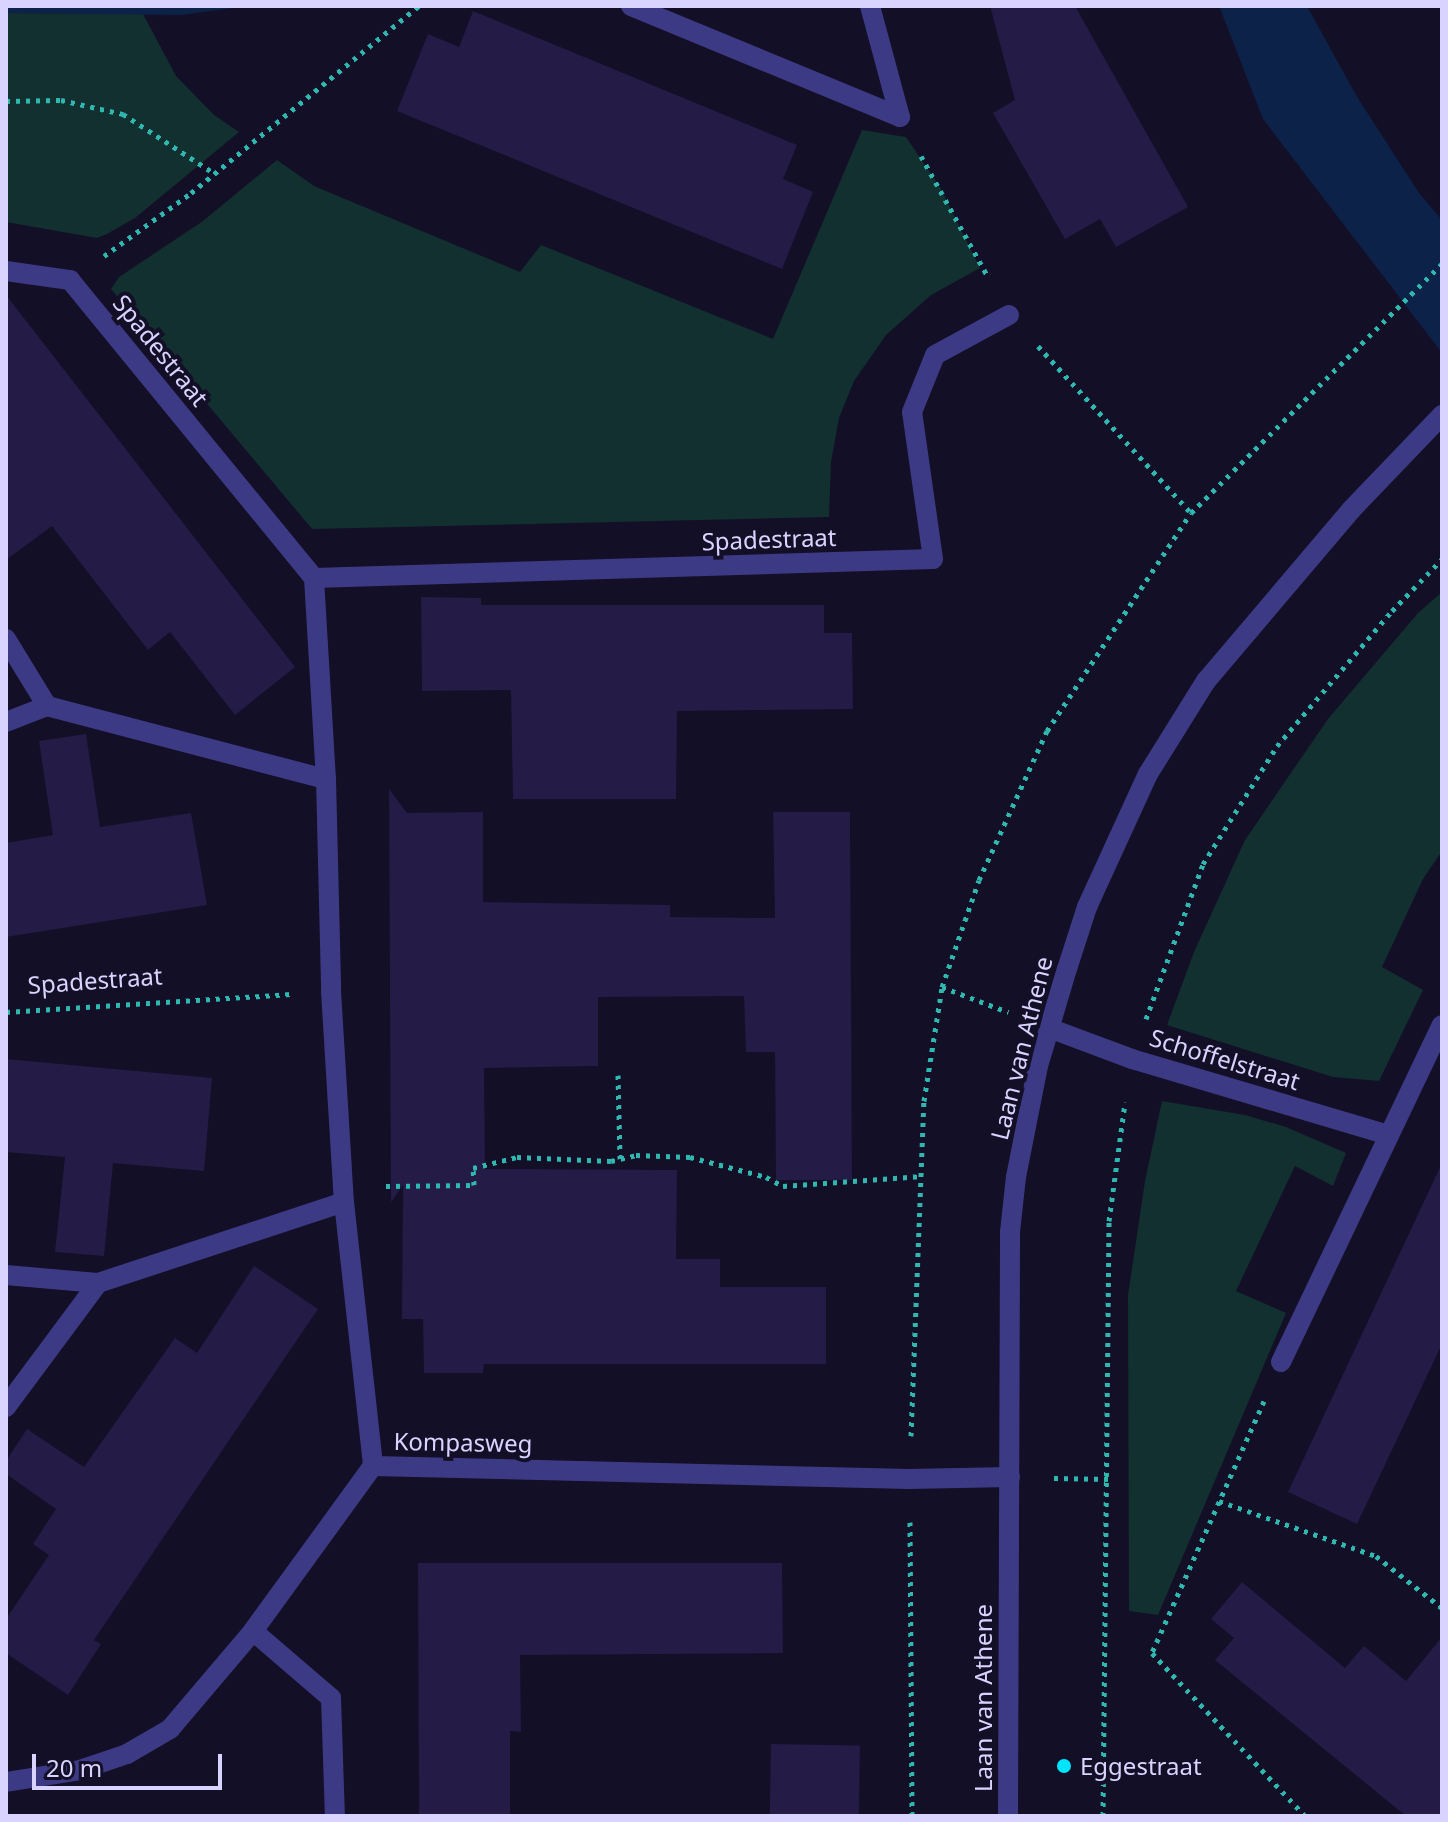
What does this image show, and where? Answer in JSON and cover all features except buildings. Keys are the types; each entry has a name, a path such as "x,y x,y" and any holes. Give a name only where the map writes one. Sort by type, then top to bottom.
{"street":[{"path":"631,6 900,117 870,6"},
{"path":"6,271 70,280"},
{"name":"Spadestraat","path":"70,280 314,578 933,559 912,412 935,355 1009,315"},
{"name":"Laan van Athene","path":"1008,1816 1010,1232 1025,1127 1049,1028 1087,907 1111,850 1148,774 1206,681 1351,510 1442,415"},
{"path":"314,578 326,779 331,991 344,1202 373,1466"},
{"path":"6,639 47,706"},
{"path":"6,722 47,706 326,779"},
{"path":"1281,1362 1442,1025"},
{"name":"Schoffelstraat","path":"1049,1028 1132,1059 1389,1135"},
{"path":"6,1275 98,1283 344,1202"},
{"path":"6,1407 98,1283"},
{"name":"Kompasweg","path":"6,1782 80,1770 127,1754 170,1729 253,1631 373,1466 909,1479 1010,1477"},
{"path":"253,1631 331,1698 335,1816"}],"path":[{"path":"70,280 214,174 419,6"},
{"path":"6,101 61,100 123,114 214,174"},
{"path":"912,1816 909,1479 924,1101 942,987 979,880 1047,731 1191,513 1442,264"},
{"path":"1103,1816 1110,1199 1132,1059 1203,864 1277,746 1392,611 1442,559"},
{"path":"942,987 1049,1028"},
{"name":"Spadestraat","path":"6,1012 331,991"},
{"path":"618,1075 620,1159"},
{"path":"344,1202 383,1186 474,1185 473,1168 517,1157 690,1157 766,1177 783,1186 923,1176"},
{"path":"1281,1362 1152,1653 1305,1816"},
{"path":"1010,1477 1109,1479"},
{"path":"1219,1501 1376,1556 1442,1608"}],"green space":[{"path":"6,13 143,14 176,76 214,115 239,132 135,218 97,238 6,222"},
{"path":"862,130 906,137 940,187 980,268 931,295 886,335 854,381 839,418 831,462 829,517 312,529 111,289 119,277 203,221 277,160 314,186 520,272 541,245 773,339"},
{"path":"1442,592 1442,851 1423,879 1382,967 1423,990 1379,1081 1333,1077 1167,1025 1194,952 1245,840 1328,719 1418,613"},
{"path":"1162,1101 1245,1115 1286,1127 1346,1153 1333,1186 1295,1166 1236,1291 1286,1313 1158,1615 1129,1611 1128,1295 1145,1181"}],"water":[{"path":"6,6 248,6 181,15 6,13"},
{"path":"1219,6 1307,6 1356,95 1419,193 1442,220 1442,353 1263,119"}],"place":[{"name":"Eggestraat","path":"1064,1766"}]}
